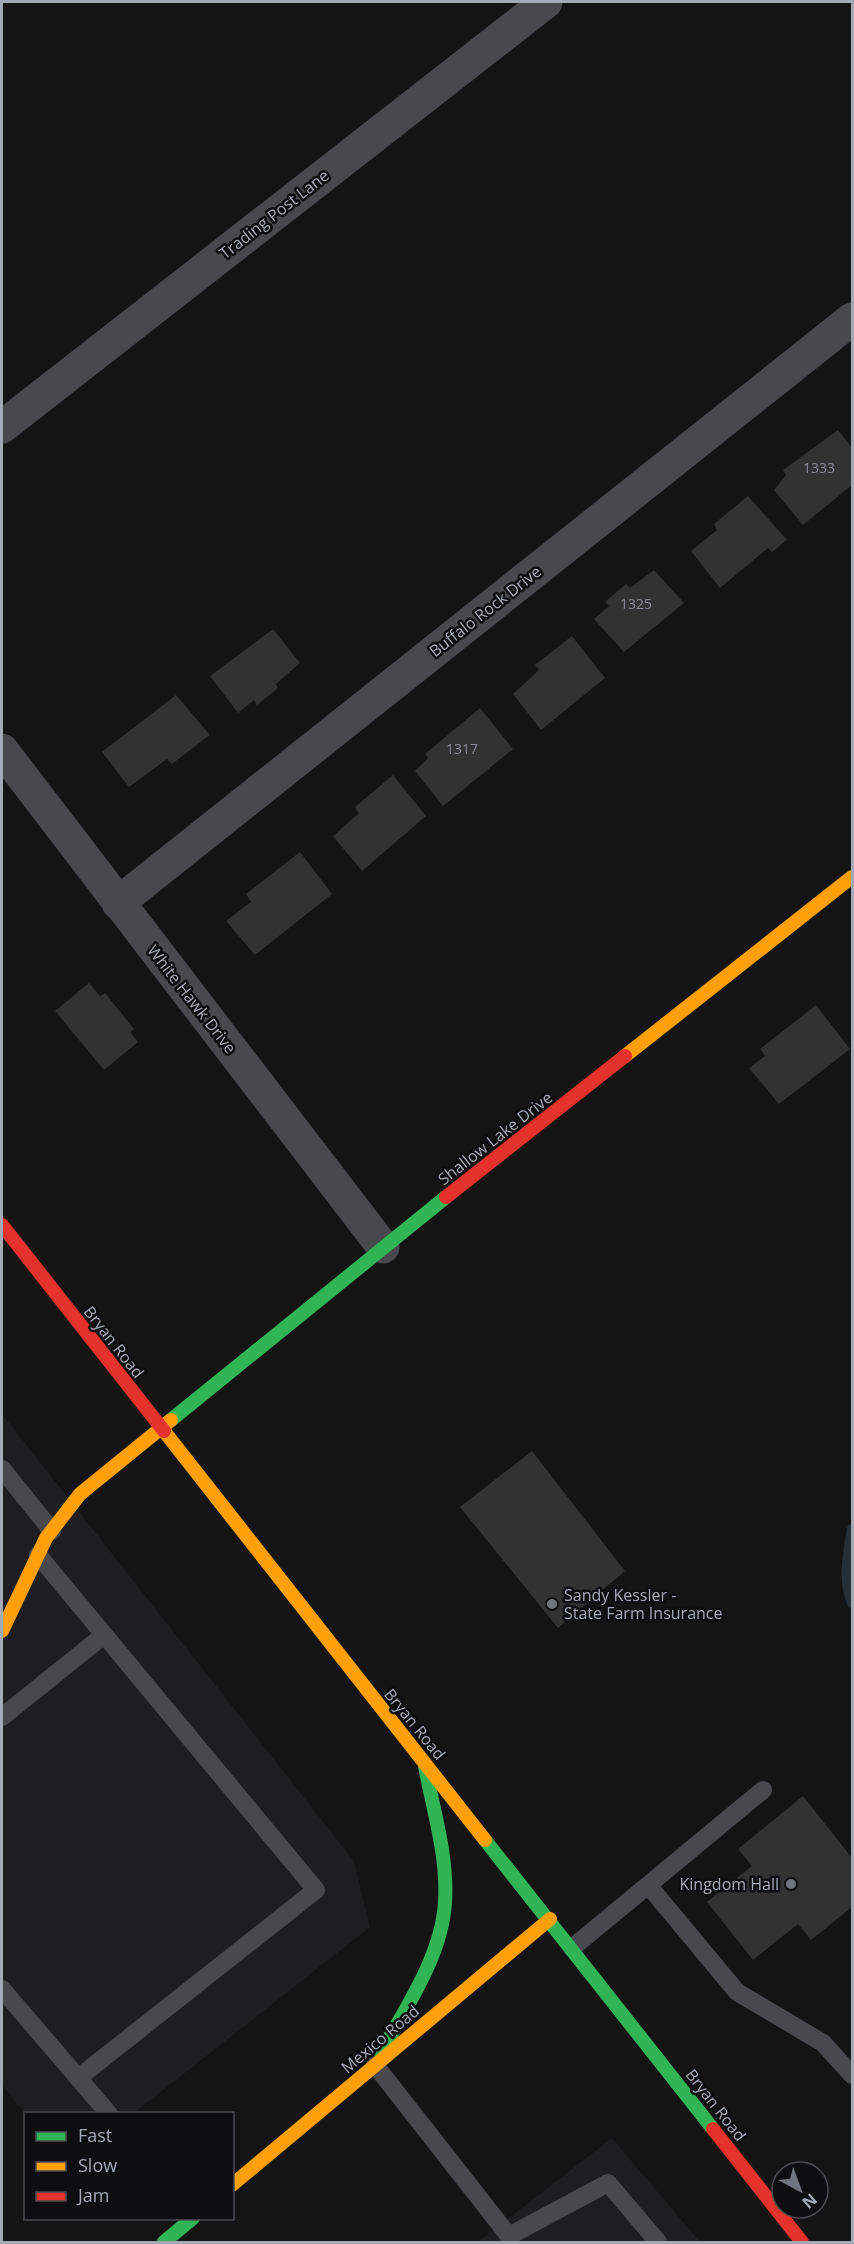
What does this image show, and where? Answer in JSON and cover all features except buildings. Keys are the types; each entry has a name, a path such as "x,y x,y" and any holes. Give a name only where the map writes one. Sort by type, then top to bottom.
{"main road":[{"name":"Shallow Lake Drive","path":"2,1630 52,1530 80,1494 383,1247 852,877"},
{"name":"Bryan Road","path":"2,1225 797,2236"},
{"path":"375,2065 437,1942 446,1903 443,1871 424,1762"},
{"name":"Mexico Road","path":"234,2183 550,1919"},
{"path":"164,2242 191,2220"}],"street":[{"name":"Trading Post Lane","path":"2,427 546,2"},
{"name":"Buffalo Rock Drive","path":"118,903 852,319"},
{"name":"White Hawk Drive","path":"2,750 383,1247"}],"lane":[{"path":"2,1469 52,1530"},
{"path":"39,1555 316,1890 78,2078"},
{"path":"2,1717 104,1635"},
{"path":"572,1948 763,1790"},
{"path":"648,1885 737,1992 823,2043 852,2075"},
{"path":"2,1989 107,2112"},
{"path":"375,2065 509,2235 608,2183 658,2242"},
{"path":"776,2242 797,2236"}],"shaded area":[{"path":"2,1414 354,1861 370,1927 135,2112 24,2113 2,2085"},
{"path":"612,2138 700,2242 478,2242"}],"waterway":[{"path":"852,1529 847,1576 852,1603"}],"traffic: fast":[{"path":"171,1420 446,1197"},
{"path":"381,2053 421,1981 437,1942 442,1922 445,1902 444,1868 425,1766"},
{"path":"485,1840 713,2129"},
{"path":"164,2242 191,2220"}],"traffic: slow":[{"path":"625,1056 852,877"},
{"path":"2,1631 46,1538 80,1494 171,1420"},
{"path":"164,1431 485,1840"},
{"path":"234,2183 550,1919"}],"traffic: jam":[{"path":"446,1197 625,1056"},
{"path":"2,1225 164,1431"},
{"path":"713,2129 802,2242"}],"place":[{"name":"Sandy Kessler - State Farm Insurance","path":"552,1604"},
{"name":"Kingdom Hall","path":"791,1884"}]}
